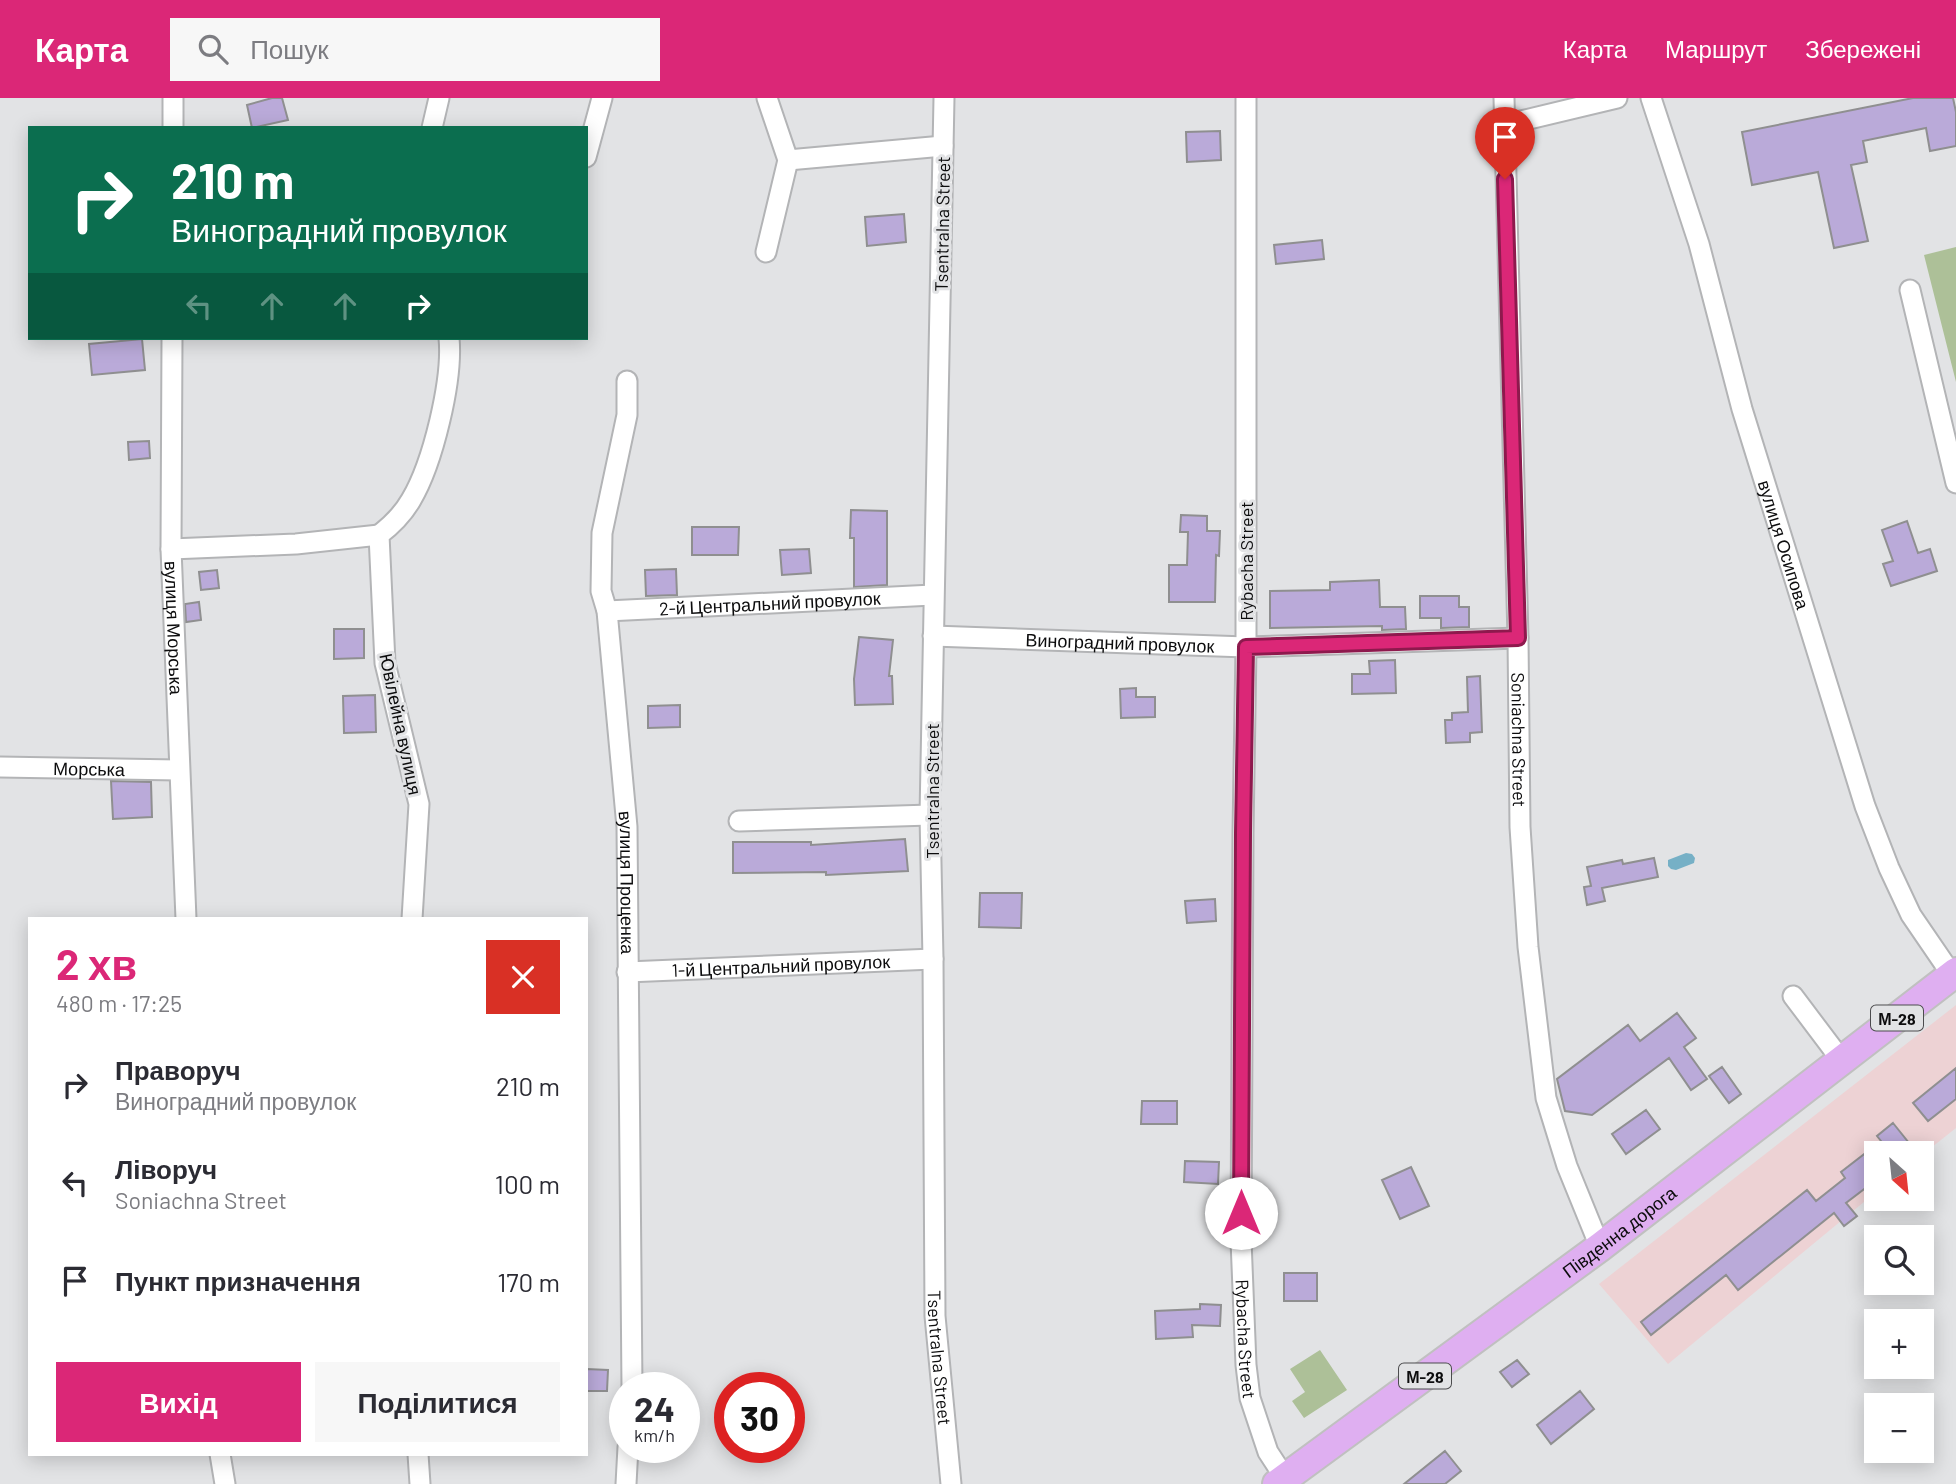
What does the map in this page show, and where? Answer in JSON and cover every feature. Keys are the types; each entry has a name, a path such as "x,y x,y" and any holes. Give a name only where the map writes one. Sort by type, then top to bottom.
{"highway":[{"name":"Південна дорога","path":"1281,1481 1600,1247 1954,974"}],"street":[{"path":"173,98 173,126"},
{"path":"432,126 439,98"},
{"path":"588,150 602,98"},
{"path":"766,251 788,160 767,98"},
{"name":"Tsentralna Street","path":"944,98 930,815 935,1316 951,1484"},
{"name":"Rybacha Street","path":"1246,98 1246,647 1241,1240 1246,1365 1250,1398 1257,1425 1281,1481"},
{"name":"Soniachna Street","path":"1503,98 1518,638 1520,827 1528,947 1546,1098 1567,1166 1600,1247"},
{"path":"1504,125 1616,98"},
{"name":"вулиця Осипова","path":"1651,98 1699,244 1742,409 1865,806 1889,868 1912,915 1954,974"},
{"path":"788,160 943,146"},
{"path":"1910,290 1951,442 1956,483"},
{"name":"вулиця Морська","path":"172,340 170,549 186,917"},
{"path":"170,549 296,544 379,536 396,521 424,473 443,403 451,356 449,340"},
{"name":"вулиця Проценка","path":"627,381 626,415 602,533 601,591 607,611 627,827 632,1372"},
{"name":"Ювілейна вулиця","path":"379,536 385,663 419,804 412,917"},
{"name":"2-й Центральний провулок","path":"607,611 933,595"},
{"name":"Виноградний провулок","path":"933,636 1246,647 1518,638"},
{"name":"Морська","path":"0,767 178,769"},
{"path":"739,821 930,815"},
{"name":"1-й Центральний провулок","path":"627,972 933,959"},
{"path":"1793,996 1842,1061"},
{"path":"220,1456 225,1484"},
{"path":"418,1456 420,1484"},
{"path":"626,1484 627,1463"}],"shaded area":[{"path":"1956,1005 1956,1128 1934,1145 1934,1141 1864,1141 1864,1202 1668,1364 1599,1284"}],"green space":[{"path":"1956,247 1956,382 1924,255"},
{"path":"1320,1350 1347,1390 1304,1418 1292,1401 1305,1392 1290,1369"}],"water":[{"path":"1686,853 1692,854 1694,863 1676,870 1668,866 1668,860"}],"building":[{"path":"282,98 288,120 252,126 247,105"},
{"path":"1913,98 1953,98 1956,112 1956,146 1930,151 1926,128 1863,141 1867,162 1851,165 1868,241 1834,248 1818,172 1752,185 1742,132"},
{"path":"1220,131 1221,160 1187,162 1186,132"},
{"path":"904,214 906,242 867,246 865,217"},
{"path":"1322,240 1324,259 1276,264 1274,245"},
{"path":"142,340 145,370 92,375 89,344"},
{"path":"149,441 150,458 129,460 128,442"},
{"path":"851,510 887,511 887,585 854,587"},
{"path":"1181,515 1207,516 1207,531 1220,531 1219,556 1216,555 1215,602 1169,602 1169,565 1187,565 1188,532 1180,532"},
{"path":"1907,521 1918,553 1930,549 1937,571 1891,586 1883,564 1893,561 1882,530"},
{"path":"692,527 739,527 738,555 692,555"},
{"path":"809,549 811,573 782,575 780,550"},
{"path":"676,569 677,595 646,596 645,570"},
{"path":"217,570 219,588 201,590 199,572"},
{"path":"1379,580 1380,607 1405,607 1406,629 1382,630 1382,626 1270,628 1270,591 1330,590 1330,582"},
{"path":"1420,596 1459,596 1459,607 1469,607 1469,627 1441,628 1441,618 1420,618"},
{"path":"199,602 201,620 186,622 185,604"},
{"path":"334,629 364,629 364,658 334,659"},
{"path":"859,637 893,640 889,676 892,676 893,704 855,705 854,679"},
{"path":"1395,660 1396,693 1352,694 1352,674 1370,674 1369,661"},
{"path":"1480,676 1482,732 1470,733 1470,742 1446,743 1445,720 1452,720 1452,713 1468,712 1467,677"},
{"path":"1136,688 1136,697 1155,697 1155,717 1121,718 1120,689"},
{"path":"375,695 376,732 344,733 343,696"},
{"path":"680,705 680,727 648,728 648,706"},
{"path":"111,781 151,782 152,817 113,819"},
{"path":"905,839 908,871 826,875 826,872 733,873 733,842 811,842 811,845"},
{"path":"1654,858 1658,877 1602,888 1605,901 1587,905 1584,887 1591,886 1587,867 1622,860 1623,864"},
{"path":"980,893 1022,893 1021,928 979,927"},
{"path":"1215,899 1216,921 1187,923 1185,901"},
{"path":"1677,1013 1696,1038 1684,1047 1707,1079 1691,1090 1669,1058 1592,1115 1565,1111 1557,1079 1628,1025 1640,1041"},
{"path":"1722,1067 1741,1094 1729,1103 1709,1076"},
{"path":"1956,1068 1956,1099 1928,1121 1913,1103"},
{"path":"1142,1101 1177,1101 1177,1124 1141,1124"},
{"path":"1646,1110 1660,1129 1626,1154 1612,1134"},
{"path":"1893,1123 1907,1141 1881,1141 1877,1136"},
{"path":"1864,1154 1864,1189 1846,1203 1857,1216 1844,1226 1834,1213 1738,1290 1726,1275 1651,1335 1641,1322 1807,1190 1816,1201 1845,1178 1841,1172"},
{"path":"1185,1161 1219,1162 1218,1184 1184,1182"},
{"path":"1411,1167 1429,1206 1400,1219 1382,1180"},
{"path":"1284,1273 1317,1273 1317,1301 1284,1301"},
{"path":"1200,1304 1221,1305 1220,1326 1192,1325 1193,1337 1156,1339 1155,1311 1200,1309"},
{"path":"1517,1360 1529,1374 1512,1387 1500,1372"},
{"path":"588,1369 608,1370 607,1391 588,1391"},
{"path":"1580,1391 1594,1409 1551,1444 1537,1425"},
{"path":"1445,1451 1461,1471 1445,1484 1404,1484"}],"route":[{"path":"1241,1213 1246,647 1518,638 1505,179"}]}
